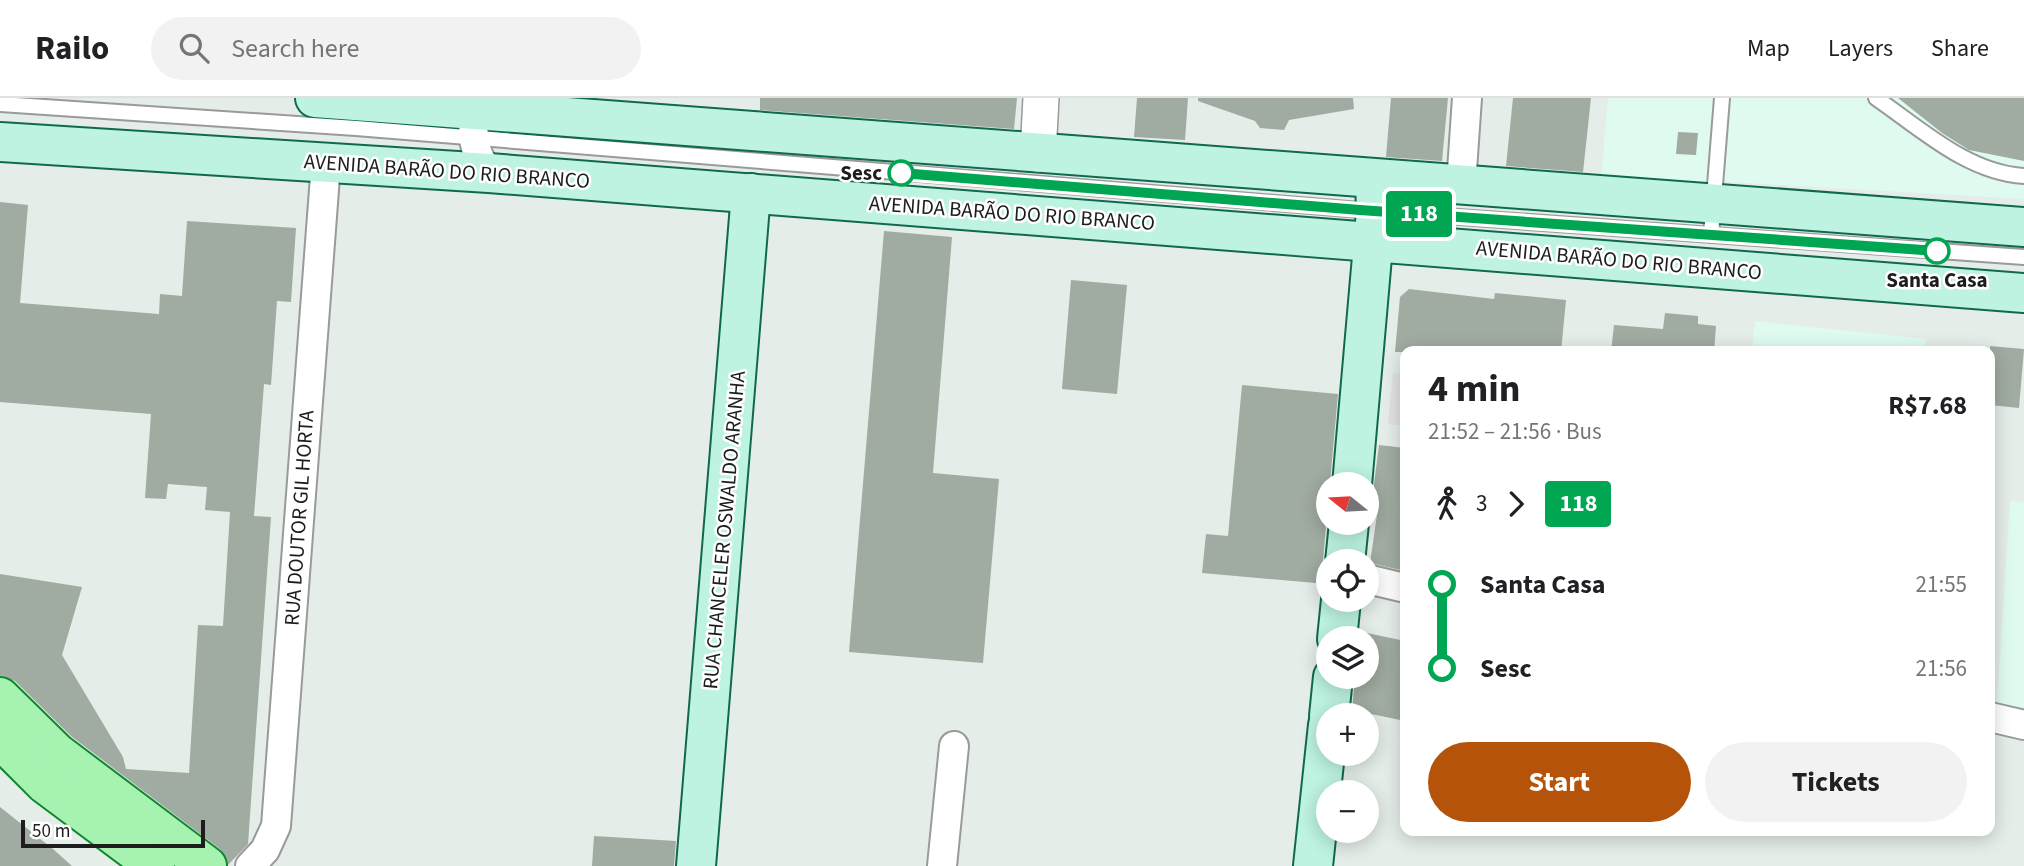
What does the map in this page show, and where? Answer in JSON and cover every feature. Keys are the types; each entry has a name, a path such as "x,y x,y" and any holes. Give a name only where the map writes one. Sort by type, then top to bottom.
{"main road":[{"name":"AVENIDA BARÃO DO RIO BRANCO","path":"315,98 474,115 616,115 2024,293"},
{"name":"AVENIDA BARÃO DO RIO BRANCO","path":"0,142 489,173 1375,211 1461,185 1712,219 2024,227"},
{"name":"RUA CHANCELER OSWALDO ARANHA","path":"696,866 747,182"},
{"path":"1353,472 1375,211"},
{"path":"1,710 46,784 155,866"},
{"path":"1,710 207,866"},
{"path":"1313,866 1324,766"}],"street":[{"path":"1036,169 1041,98"},
{"path":"1461,185 1467,98"},
{"path":"474,115 476,157 489,173"},
{"name":"RUA DOUTOR GIL HORTA","path":"250,866 265,850 276,826 326,163"},
{"path":"1379,582 1400,587"},
{"path":"1995,718 2024,725"},
{"path":"943,866 954,746"}],"lane":[{"path":"1712,219 1722,98"},
{"path":"1876,98 1982,168 2002,175 2024,176"},
{"name":"AVENIDA BARÃO DO RIO BRANCO","path":"0,104 474,115 725,159 1036,169"},
{"path":"725,159 747,182"},
{"name":"AVENIDA BARÃO DO RIO BRANCO","path":"1375,211 1712,219 2024,257"}],"shaded area":[{"path":"1608,98 2024,98 2024,199 1730,182 1601,179"},
{"path":"1755,321 1926,339 1925,346 1753,346"},
{"path":"1393,373 1400,374 1400,425 1388,424"},
{"path":"2010,501 2024,502 2024,707 1997,704"}],"building":[{"path":"760,98 1017,98 1014,129 760,110"},
{"path":"1137,98 1188,98 1185,140 1134,137"},
{"path":"1198,98 1353,98 1354,109 1289,120 1284,130 1260,128 1255,121 1198,101"},
{"path":"1391,98 1448,98 1442,161 1386,157"},
{"path":"1513,98 1591,98 1583,172 1506,166"},
{"path":"1898,98 2024,98 2024,161 1969,150 1942,133"},
{"path":"1678,132 1698,133 1696,155 1676,154"},
{"path":"0,202 28,205 20,303 159,314 160,294 182,296 187,221 296,228 291,302 277,301 271,385 264,384 254,516 271,517 248,844 228,865 220,849 71,736 15,681 0,676 0,574 82,587 62,655 123,757 126,769 189,773 198,625 223,626 230,512 205,510 207,487 168,484 166,499 145,498 151,414 0,402"},
{"name":"Sesc","path":"884,231 952,237 933,473 999,479 983,663 849,652"},
{"path":"1071,280 1127,285 1117,394 1062,389"},
{"path":"1409,289 1494,299 1495,293 1566,300 1562,346 1400,346 1400,352 1395,352 1400,297"},
{"path":"1665,313 1698,316 1698,324 1716,326 1714,346 1612,346 1614,325 1663,329"},
{"path":"1995,346 2024,349 2019,408 1995,406"},
{"path":"1242,385 1338,394 1331,472 1316,472 1316,536 1325,536 1324,549 1316,549 1316,583 1202,573 1206,534 1228,536"},
{"path":"1379,445 1400,447 1400,570 1379,565 1379,549 1372,549 1374,536 1379,536 1379,472 1376,472"},
{"path":"1379,636 1400,640 1400,720 1379,716 1379,703 1353,703 1354,689 1379,689"},
{"path":"0,807 53,849 72,866 0,866"},
{"path":"594,836 676,841 674,866 592,866"}],"bus line":[{"name":"118","path":"901,173 1360,210 1937,251"}],"place":[{"name":"Sesc","path":"901,173"},
{"name":"Santa Casa","path":"1937,251"}]}
